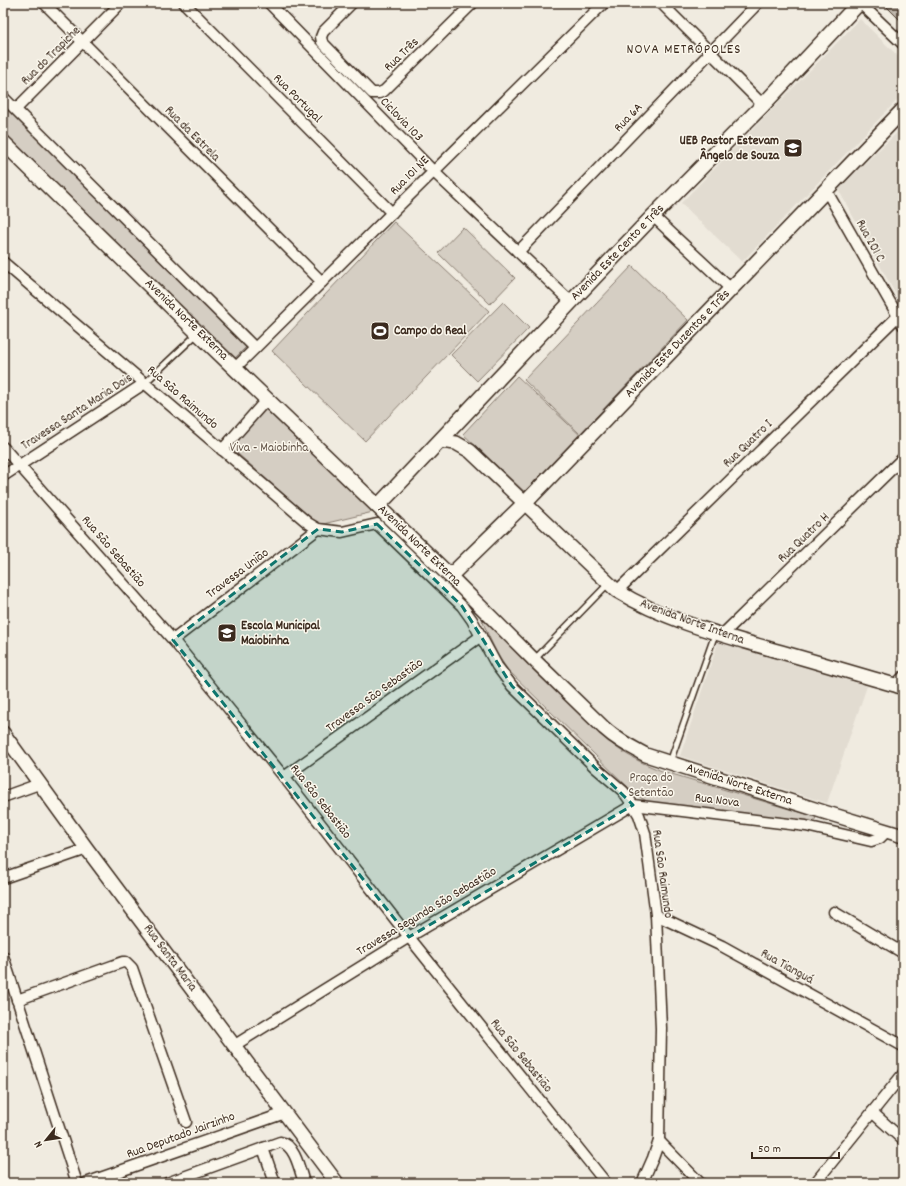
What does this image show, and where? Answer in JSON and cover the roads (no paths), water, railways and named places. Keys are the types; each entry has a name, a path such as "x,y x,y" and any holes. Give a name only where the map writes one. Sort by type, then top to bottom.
{"main road":[{"name":"Avenida Este Cento e Três","path":"381,515 440,441 653,216 763,105 860,3"},
{"name":"Avenida Este Duzentos e Três","path":"450,576 525,503 903,110"},
{"name":"Avenida Norte Externa","path":"3,142 267,399 381,515 450,576"}],"street":[{"name":"Rua da Estrela","path":"44,3 322,282"},
{"name":"Rua do Trapiche","path":"16,109 121,3"},
{"name":"Rua Portugal","path":"184,3 392,213"},
{"name":"Ciclovia 103","path":"269,3 434,172 571,302"},
{"path":"339,75 347,67 322,42 321,37 323,32 352,3"},
{"name":"Rua Três","path":"347,67 372,93 384,91 473,3"},
{"name":"Rua 101 NE","path":"235,368 604,3"},
{"path":"661,3 763,105"},
{"name":"Rua 6A","path":"518,252 758,3"},
{"name":"Avenida Este Cento e Três","path":"860,3 903,44"},
{"path":"3,97 255,348"},
{"name":"Rua 201 C","path":"826,190 901,318"},
{"path":"653,216 731,289"},
{"name":"Rua São Raimundo","path":"3,262 308,523 318,529 332,532 342,532 381,515 469,614 497,666 512,686 596,768 623,792 633,805 639,815 645,832 656,915 661,1028 659,1141 642,1183"},
{"name":"Rua Quatro I","path":"613,587 901,318"},
{"name":"Travessa Santa Maria Dois","path":"3,476 145,383"},
{"path":"222,450 267,399"},
{"name":"Avenida Norte Interna","path":"440,441 456,443 470,451 613,587 636,602 655,611 719,634 900,684"},
{"name":"Rua São Sebastião","path":"3,447 173,640 284,777 409,937 606,1183"},
{"name":"Rua Quatro H","path":"719,634 903,458"},
{"name":"Travessa União","path":"173,640 318,529"},
{"name":"Avenida Norte Externa","path":"450,576 611,734 628,746 646,755 903,836"},
{"name":"Travessa São Sebastião","path":"284,777 481,636"},
{"name":"Rua Santa Maria","path":"3,733 87,849 337,1183"},
{"path":"3,797 39,784"},
{"name":"Rua Nova","path":"633,805 806,826 871,842 880,838 887,831"},
{"name":"Travessa Segunda São Sebastião","path":"235,1045 409,937 633,805"},
{"path":"3,878 87,849"},
{"path":"834,912 903,953"},
{"name":"Rua Tianguá","path":"656,915 722,946 903,1046"},
{"path":"3,956 77,1183"},
{"path":"17,1000 122,962 126,962 132,968 186,1122"},
{"path":"815,1183 903,1074"},
{"path":"872,1112 903,1140"},
{"name":"Rua Deputado Jairzinho","path":"86,1183 116,1178 285,1113"},
{"path":"659,1141 700,1183"},
{"path":"171,1182 280,1142 285,1143 290,1147 304,1183"},
{"path":"263,1148 275,1183"}],"lane":[{"name":"Travessa Santa Maria Dois","path":"145,383 198,333"},
{"path":"534,660 613,587"},
{"path":"670,762 719,634"}],"place":[{"name":"UEB Pastor Estevam Ângelo de Souza","path":"793,148"},
{"name":"Campo do Real","path":"380,331"},
{"name":"Escola Municipal Maiobinha","path":"227,633"}],"district":[{"name":"NOVA METRÓPOLES","path":"684,50"}],"park label":[{"name":"Viva - Maiobinha","path":"269,448"},
{"name":"Praça do Setentão","path":"651,786"}]}
